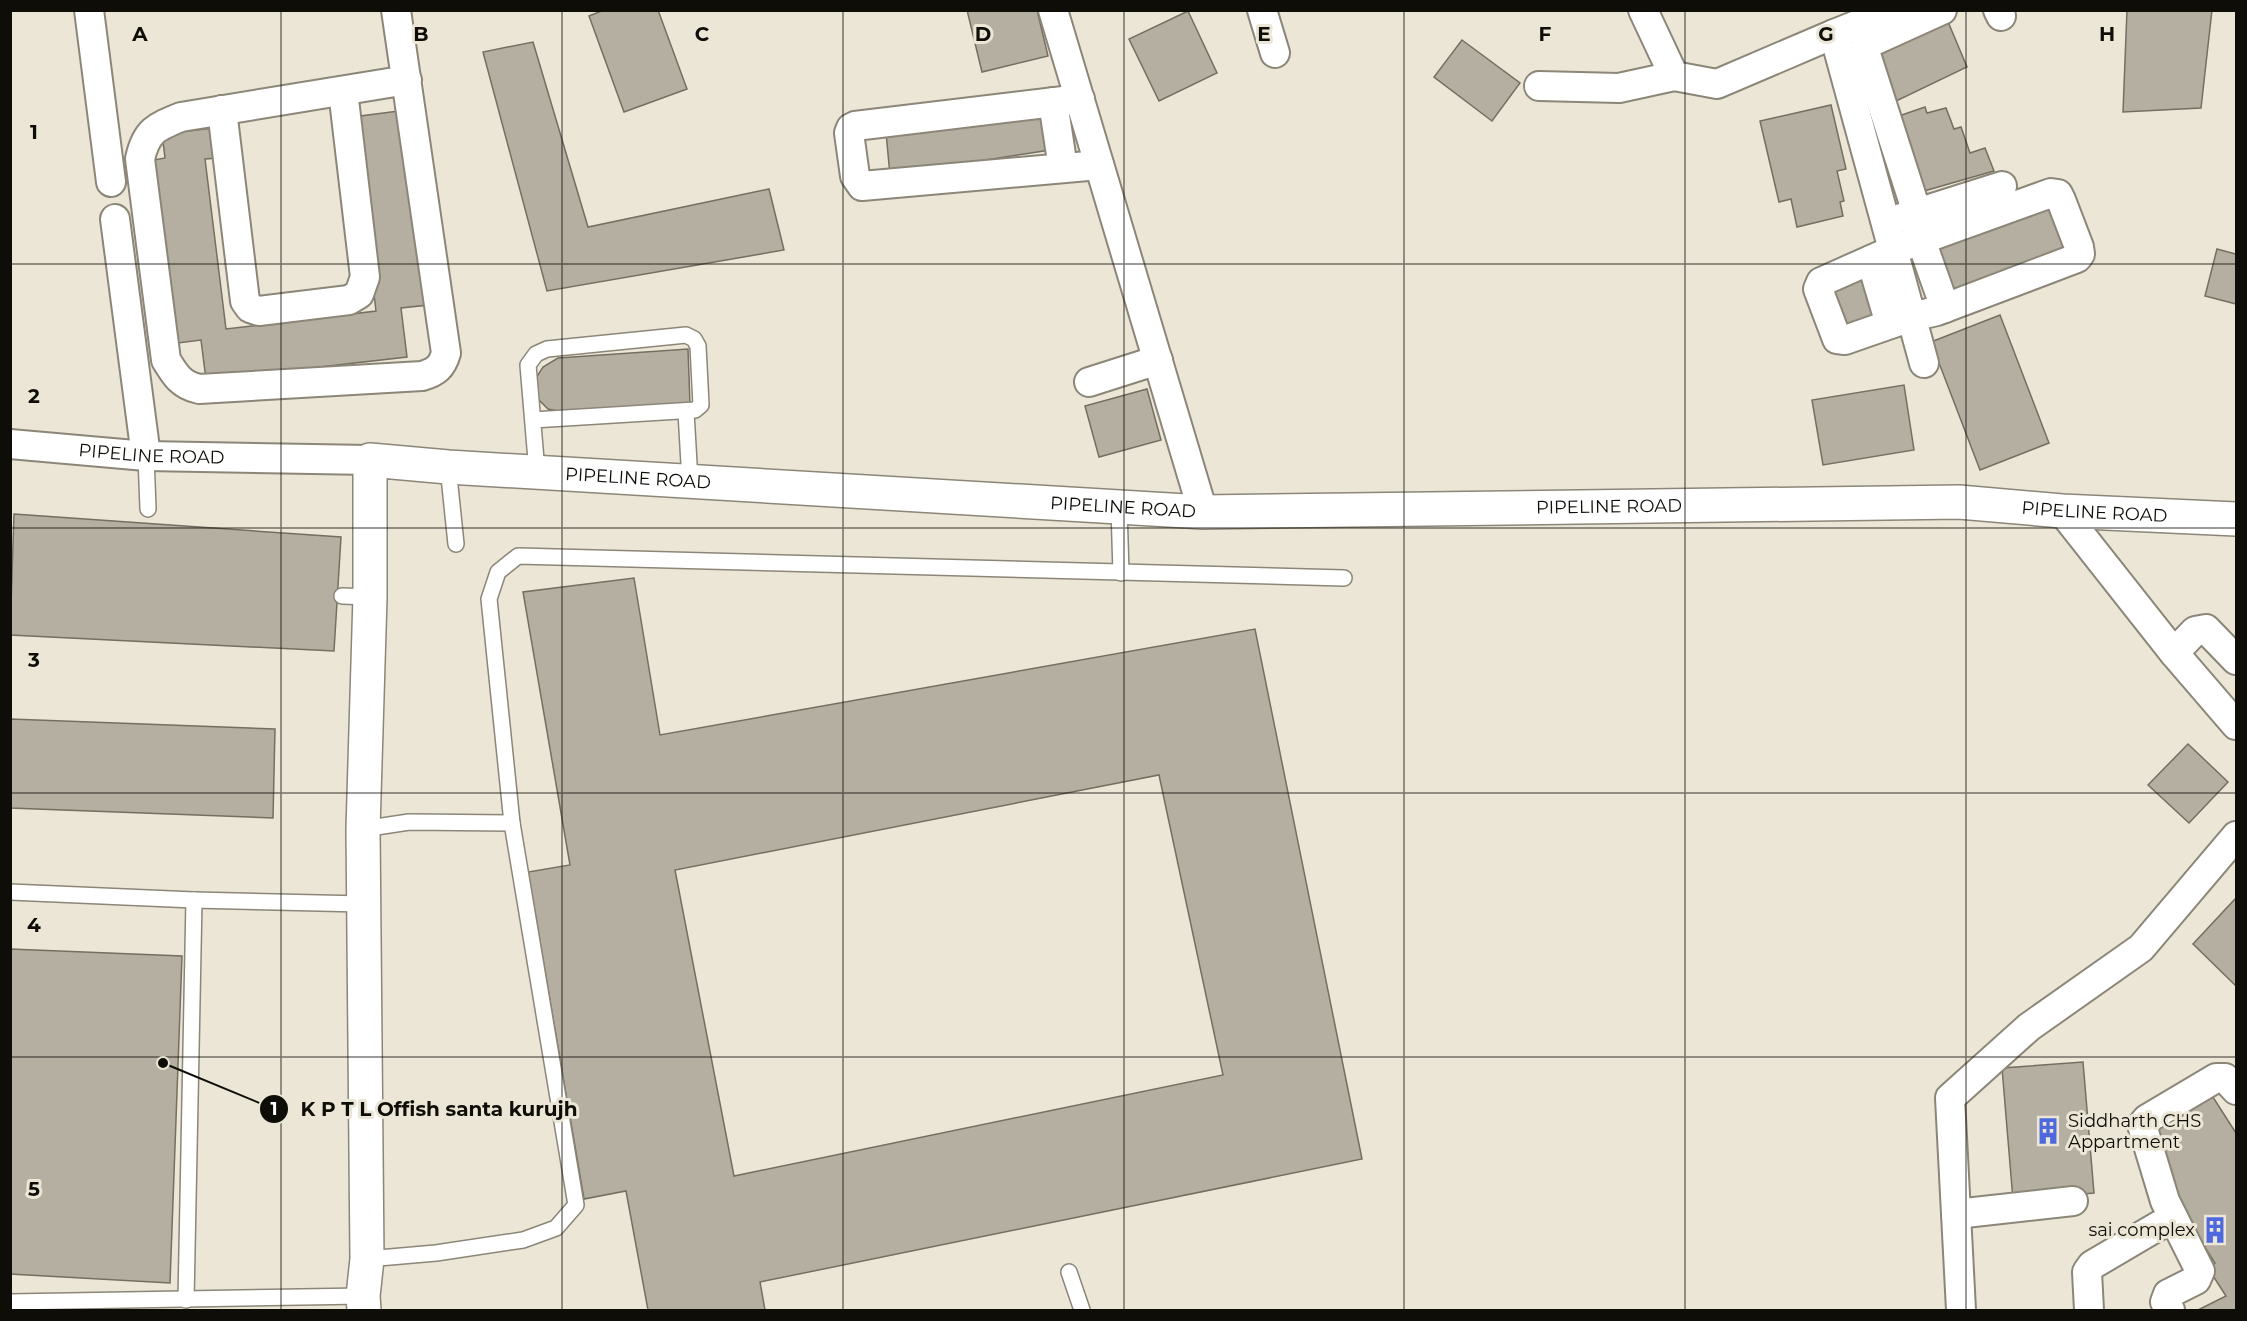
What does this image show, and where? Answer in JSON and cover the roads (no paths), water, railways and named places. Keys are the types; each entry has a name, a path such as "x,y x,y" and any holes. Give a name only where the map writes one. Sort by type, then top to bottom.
{"street":[{"path":"89,10 111,183"},
{"path":"396,10 446,353 443,364 433,373 422,376 199,389 186,386 174,374 166,360 140,159 143,143 156,127 181,117 406,80"},
{"path":"1053,10 1066,101 1063,168"},
{"path":"1262,10 1275,53"},
{"path":"1643,10 1674,76"},
{"path":"1539,86 1619,88 1674,76 1717,84 1894,10"},
{"path":"1942,10 1867,44 1864,48 1945,308"},
{"path":"1834,34 1886,223 1882,255 1900,321 1924,363"},
{"path":"222,110 245,301 250,308 259,311 349,300 359,294 365,277 343,91"},
{"path":"1066,101 1099,165 1203,512"},
{"path":"1066,101 851,128 849,133 855,176 862,186 1099,165"},
{"path":"1886,223 1919,226 2051,193 2058,194 2079,247 2079,254 2076,258 1945,308 1845,340 1837,339 1818,289 1821,282 1882,255 1919,226 2002,186"},
{"path":"115,219 146,456"},
{"path":"1090,381 1158,360"},
{"name":"PIPELINE ROAD","path":"10,444 146,456 370,460 448,467 1203,512 1959,502 2062,511 2236,519"},
{"path":"363,1303 367,1258 363,829 356,597 370,460"},
{"path":"2062,511 2174,653 2234,717"},
{"path":"2174,653 2195,631 2206,629 2236,660"},
{"path":"1960,1311 1950,1098 2029,1027 2141,948 2236,836"},
{"path":"2170,1311 2165,1302 2168,1294 2196,1280 2200,1271 2165,1201 2142,1125 2147,1119 2216,1078 2225,1078 2236,1090"},
{"path":"1956,1214 2073,1201"},
{"path":"2089,1311 2087,1272 2092,1265 2160,1225"}],"lane":[{"path":"533,420 695,410 701,405 698,346 694,339 686,336 547,349 536,354 528,365 537,472"},
{"path":"686,412 690,481"},
{"path":"146,456 148,509"},
{"path":"448,467 456,544"},
{"path":"1119,507 1122,573"},
{"path":"367,1258 436,1253 523,1240 556,1228 576,1205 512,823 489,599 498,572 518,556 1344,578"},
{"path":"363,829 409,822 512,823"},
{"path":"10,892 363,904"},
{"path":"186,1300 194,900"},
{"path":"1070,1272 1082,1311"},
{"path":"10,1302 186,1300 363,1303"}],"place":[{"name":"K P T L Offish santa kurujh","path":"163,1063"},
{"name":"Siddharth CHS Appartment","path":"2048,1131"},
{"name":"sai complex","path":"2215,1230"}]}
